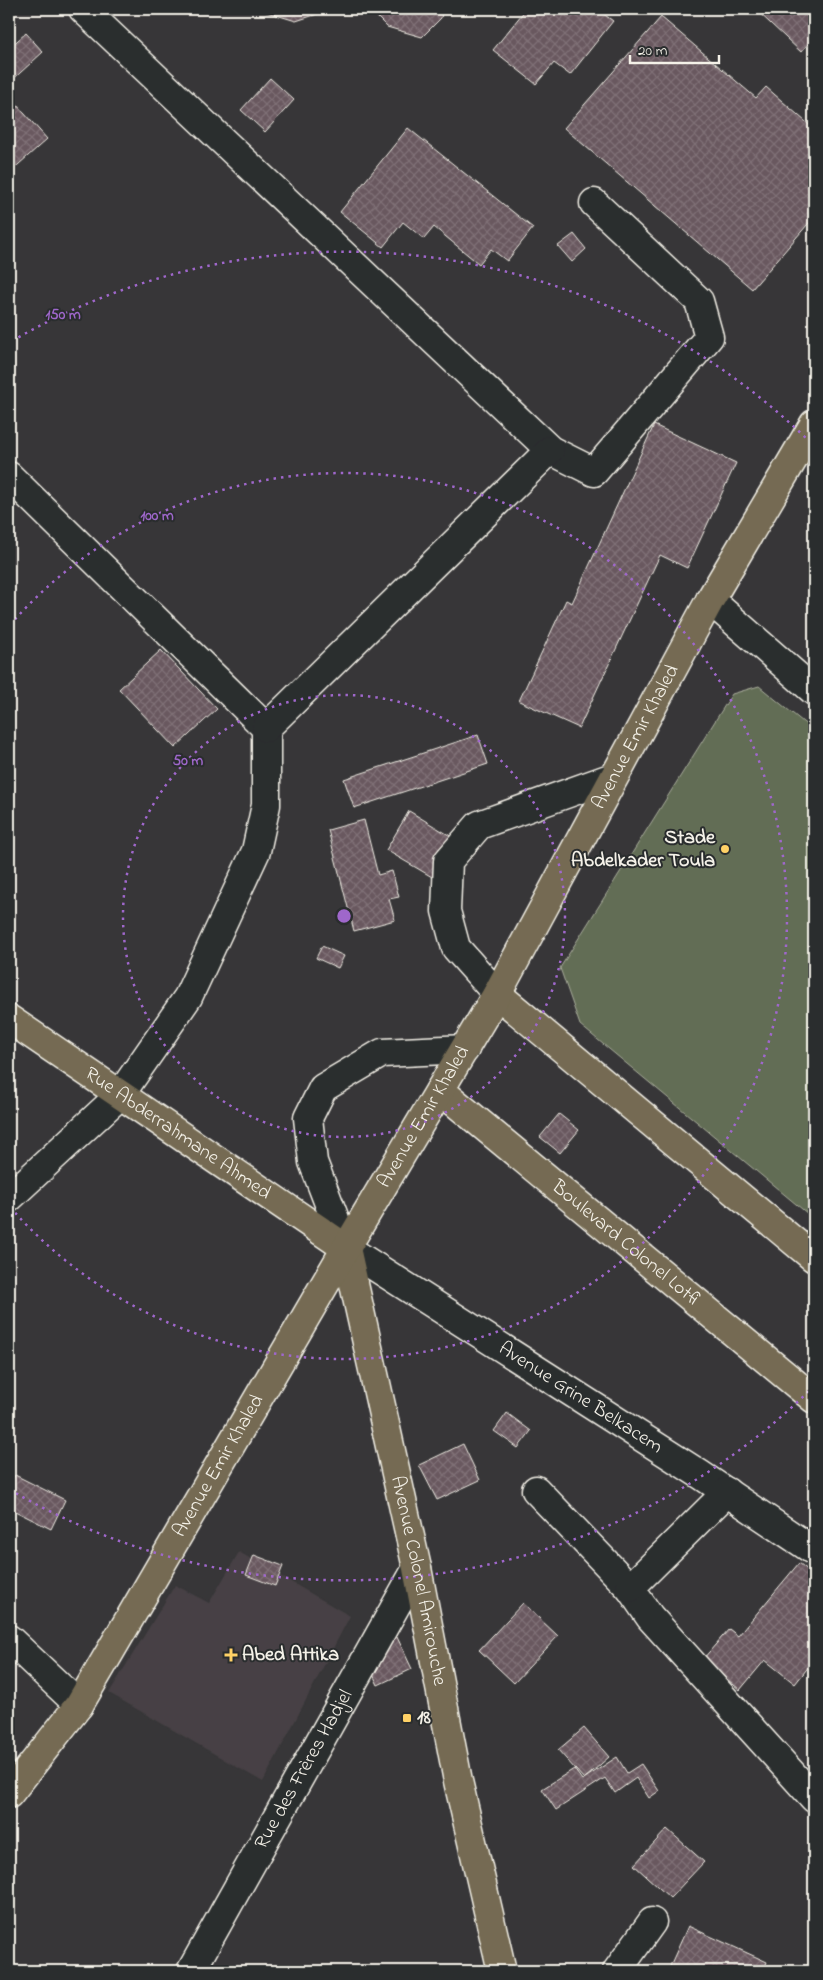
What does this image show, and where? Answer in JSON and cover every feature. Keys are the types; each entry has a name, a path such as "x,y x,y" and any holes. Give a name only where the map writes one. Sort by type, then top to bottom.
{"main road":[{"name":"Avenue Emir Khaled","path":"9,1794 79,1705 346,1248 465,1049 497,994 613,776 710,600 814,424"},
{"path":"497,994 814,1258"},
{"name":"Rue Abderrahmane Ahmed","path":"9,1019 346,1248"},
{"name":"Boulevard Colonel Lotfi","path":"440,1090 814,1399"},
{"name":"Avenue Colonel Amirouche","path":"346,1248 416,1568 458,1781 502,1971"}],"street":[{"path":"83,9 550,450 594,472 709,337 699,301 594,203"},
{"path":"266,728 550,450"},
{"path":"9,476 266,728 266,805 256,851 188,997 120,1095 9,1198"},
{"path":"710,600 814,691"},
{"path":"497,994 456,948 446,911 448,860 480,825 613,776"},
{"path":"346,1248 313,1162 308,1118 323,1088 382,1053 465,1049"},
{"name":"Avenue Grine Belkacem","path":"346,1248 727,1492 814,1550"},
{"path":"536,1490 630,1588 650,1617 814,1798"},
{"path":"630,1588 727,1492"},
{"name":"Rue des Frères Hadjel","path":"191,1971 416,1568"},
{"path":"9,1639 79,1705"},
{"path":"617,1971 652,1922"}],"shaded area":[{"name":"Abed Attika","path":"239,1552 350,1616 263,1782 109,1693 175,1585 209,1603"}],"green space":[{"name":"Stade Abdelkader Toula","path":"759,686 814,731 814,1219 580,1025 560,968 732,694"}],"building":[{"path":"262,9 333,9 296,21 263,11"},
{"path":"369,9 443,9 441,18 422,37 387,27"},
{"path":"526,9 597,9 613,21 570,75 554,63 536,84 493,50"},
{"path":"755,9 814,9 814,37 801,52"},
{"path":"661,17 756,98 766,87 814,129 814,217 752,289 564,128"},
{"path":"26,33 43,52 9,83 9,48"},
{"path":"270,78 294,100 265,132 241,110"},
{"path":"9,96 47,139 9,173"},
{"path":"408,128 533,228 507,261 491,249 479,264 434,227 424,239 403,222 383,247 340,212"},
{"path":"574,234 586,249 572,262 558,246"},
{"path":"654,425 736,463 687,568 660,555 579,728 519,701 566,600 572,603"},
{"path":"161,650 217,709 175,748 119,689"},
{"path":"478,735 488,764 354,808 344,779"},
{"path":"409,811 467,846 444,884 386,850"},
{"path":"364,820 378,875 392,871 399,897 389,899 395,920 354,931 328,830"},
{"path":"322,946 344,956 338,968 316,958"},
{"path":"559,1114 579,1130 560,1153 540,1137"},
{"path":"507,1413 531,1431 518,1448 494,1431"},
{"path":"463,1444 480,1480 437,1500 419,1465"},
{"path":"15,1475 65,1500 51,1529 9,1508 9,1488"},
{"path":"254,1555 283,1566 275,1586 246,1575"},
{"path":"799,1563 814,1575 814,1660 795,1684 765,1660 740,1690 703,1659 729,1629 738,1636"},
{"path":"523,1603 558,1636 514,1683 479,1650"},
{"path":"388,1618 412,1669 378,1685 369,1666 362,1669 353,1651 375,1640"},
{"path":"584,1728 609,1757 584,1779 558,1750"},
{"path":"617,1757 627,1773 641,1764 659,1791 649,1798 636,1778 615,1793 605,1778 556,1810 542,1789 574,1769 582,1780"},
{"path":"667,1829 704,1862 670,1898 634,1865"},
{"path":"688,1926 767,1962 763,1971 682,1971 670,1966"}],"place":[{"name":"Stade Abdelkader Toula","path":"725,849"},
{"name":"Abed Attika","path":"231,1655"},
{"name":"18","path":"407,1718"}]}
